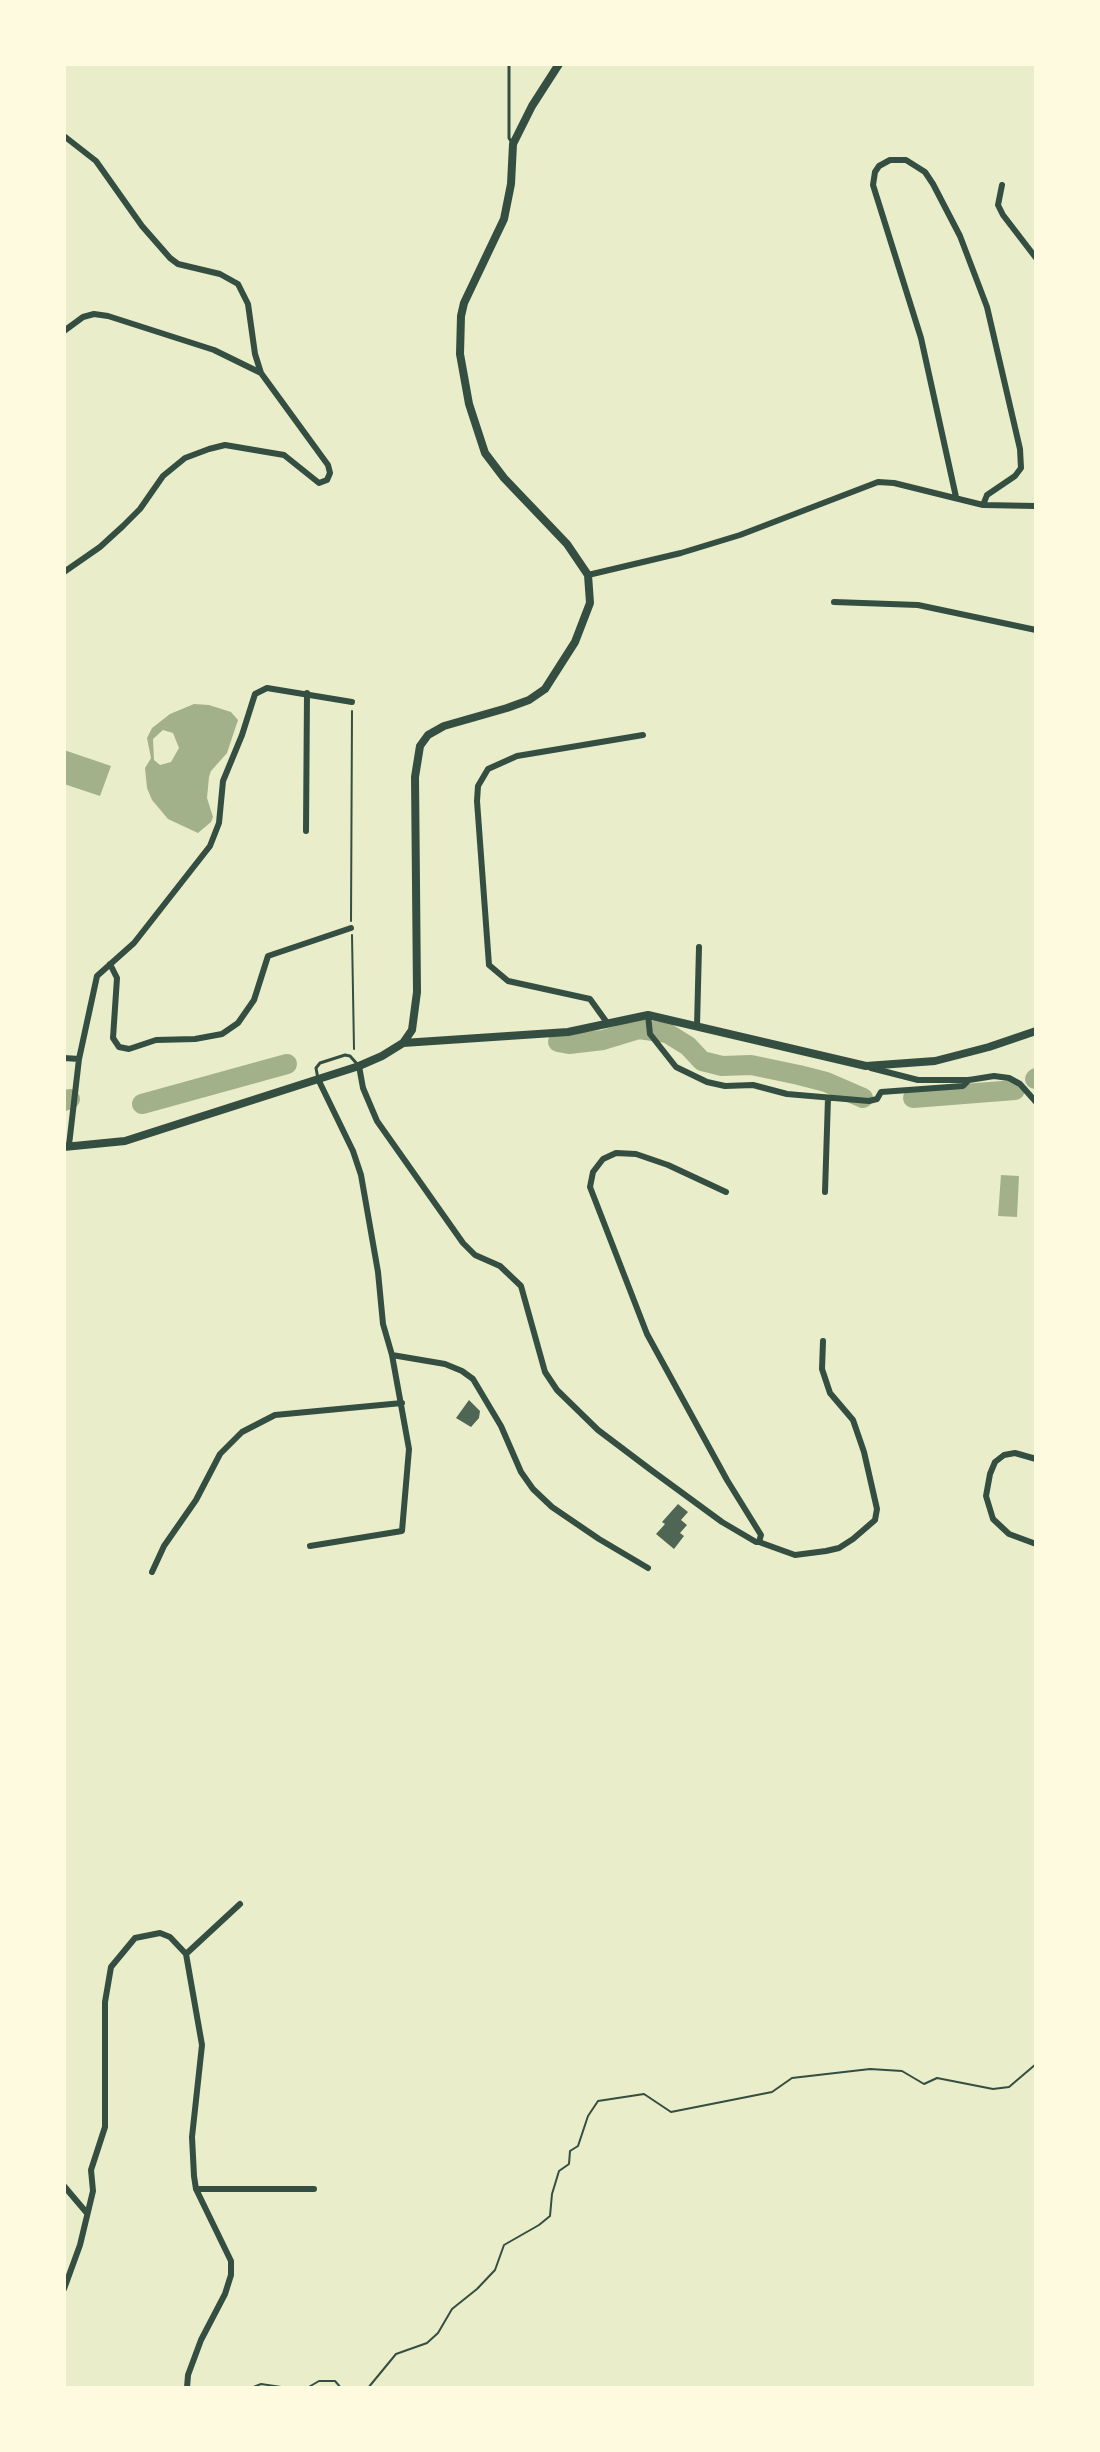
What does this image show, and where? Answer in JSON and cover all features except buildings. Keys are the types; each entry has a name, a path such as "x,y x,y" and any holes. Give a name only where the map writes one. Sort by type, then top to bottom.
{"street":[{"path":"352,702 267,688 255,694 223,781 219,823 210,846 134,943 97,976 79,1059 66,1146 125,1141 318,1079 382,1056 403,1043 412,1030 416,1016 415,777 420,746 428,735 444,726 529,700 545,689 566,659 590,603 588,575 567,544 504,478 485,453 469,404 460,354 464,303 504,219 511,184 513,144 532,106 559,64"},
{"path":"64,136 96,161 142,226 170,258 178,264 220,274 238,284 248,304 261,373 328,465 330,473 327,480 319,483 284,455 225,445 209,449 185,458 163,476 140,509 123,526 100,547 64,572"},
{"path":"956,497 921,338 873,185 875,172 884,163 897,159 906,160 925,172 960,236 987,307 1020,449 1021,468 1015,476 987,495 983,505"},
{"path":"1002,185 998,205 1036,258"},
{"path":"64,331 83,317 94,314 108,316 214,350 261,373"},
{"path":"588,575 729,539 878,482 983,505 1036,506"},
{"path":"834,602 918,605 1036,630"},
{"path":"306,831 307,693"},
{"path":"608,1024 590,999 508,981 489,965 478,786 488,769 517,756 643,735"},
{"path":"110,964 117,983 113,1038 119,1047 129,1049 156,1040 195,1039 222,1034 238,1023 254,1000 268,956 351,928"},
{"path":"697,1026 699,947"},
{"path":"403,1043 568,1032 648,1015 918,1080 1009,1078 1020,1084 1036,1102"},
{"path":"648,1015 650,1034 676,1067 707,1082 725,1086 753,1085 787,1094 869,1101 877,1099 881,1092 963,1086 969,1080"},
{"path":"866,1066 935,1061 1036,1031"},
{"path":"64,1058 79,1059"},
{"path":"356,1063 377,1121 463,1243 475,1255 500,1266 521,1286 545,1372 557,1390 598,1430 722,1522 752,1541 795,1555 839,1548 875,1520 877,1509 853,1420 830,1393 822,1369 823,1341"},
{"path":"310,1546 402,1531 409,1449 402,1403 383,1324 378,1272 361,1175 318,1079"},
{"path":"825,1192 828,1098"},
{"path":"726,1192 668,1165 636,1154 616,1153 603,1159 593,1172 590,1187 647,1334 727,1480 761,1535 759,1542"},
{"path":"392,1355 445,1364 473,1379 533,1489 552,1507 648,1568"},
{"path":"152,1572 164,1546 196,1500 220,1454 242,1432 275,1415 402,1403"},
{"path":"1036,1459 1015,1453 1004,1455 995,1462 986,1496 993,1519 1009,1534 1036,1544"},
{"path":"186,1954 240,1904"},
{"path":"64,2289 80,2245 93,2191 91,2170 105,2127 105,2002 111,1967 135,1938 160,1933 170,1937 186,1954 202,2045 192,2137 196,2189 231,2261 231,2275 225,2294 201,2340 188,2375 187,2388"},
{"path":"64,2186 86,2212"},
{"path":"196,2189 314,2189"}],"lane":[{"path":"509,64 509,138 513,144"},
{"path":"318,1079 316,1068 320,1063 345,1055 356,1063"}],"path":[{"path":"352,702 351,928 356,1063"},
{"path":"368,2388 396,2354 427,2343 438,2333 452,2309 495,2270 504,2245 550,2216 559,2171 569,2164 570,2151 578,2146 588,2116 598,2101 644,2094 671,2112 772,2092 792,2078 870,2069 902,2071 924,2084 937,2078 993,2089 1009,2087 1036,2064"},
{"path":"307,2388 319,2381 335,2381 341,2388"},
{"path":"251,2388 261,2384 288,2388"}],"shaded area":[{"path":"194,704 209,705 231,712 238,720 227,753 209,777 207,798 213,817 198,833 168,819 152,800 147,788 145,768 151,758 147,738 152,728 170,714","holes":["163,730 173,733 179,748 171,762 160,765 154,760 153,739"]},
{"path":"64,750 111,766 100,796 64,784"},
{"path":"1001,1175 1019,1176 1017,1217 998,1216"}],"waterway":[{"path":"558,1042 569,1044 603,1040 639,1029 667,1033 688,1046 702,1061 722,1066 751,1065 799,1075 826,1082 863,1098"},
{"path":"142,1104 287,1064"},
{"path":"913,1098 1015,1090"},
{"path":"64,1101 70,1099"}]}
